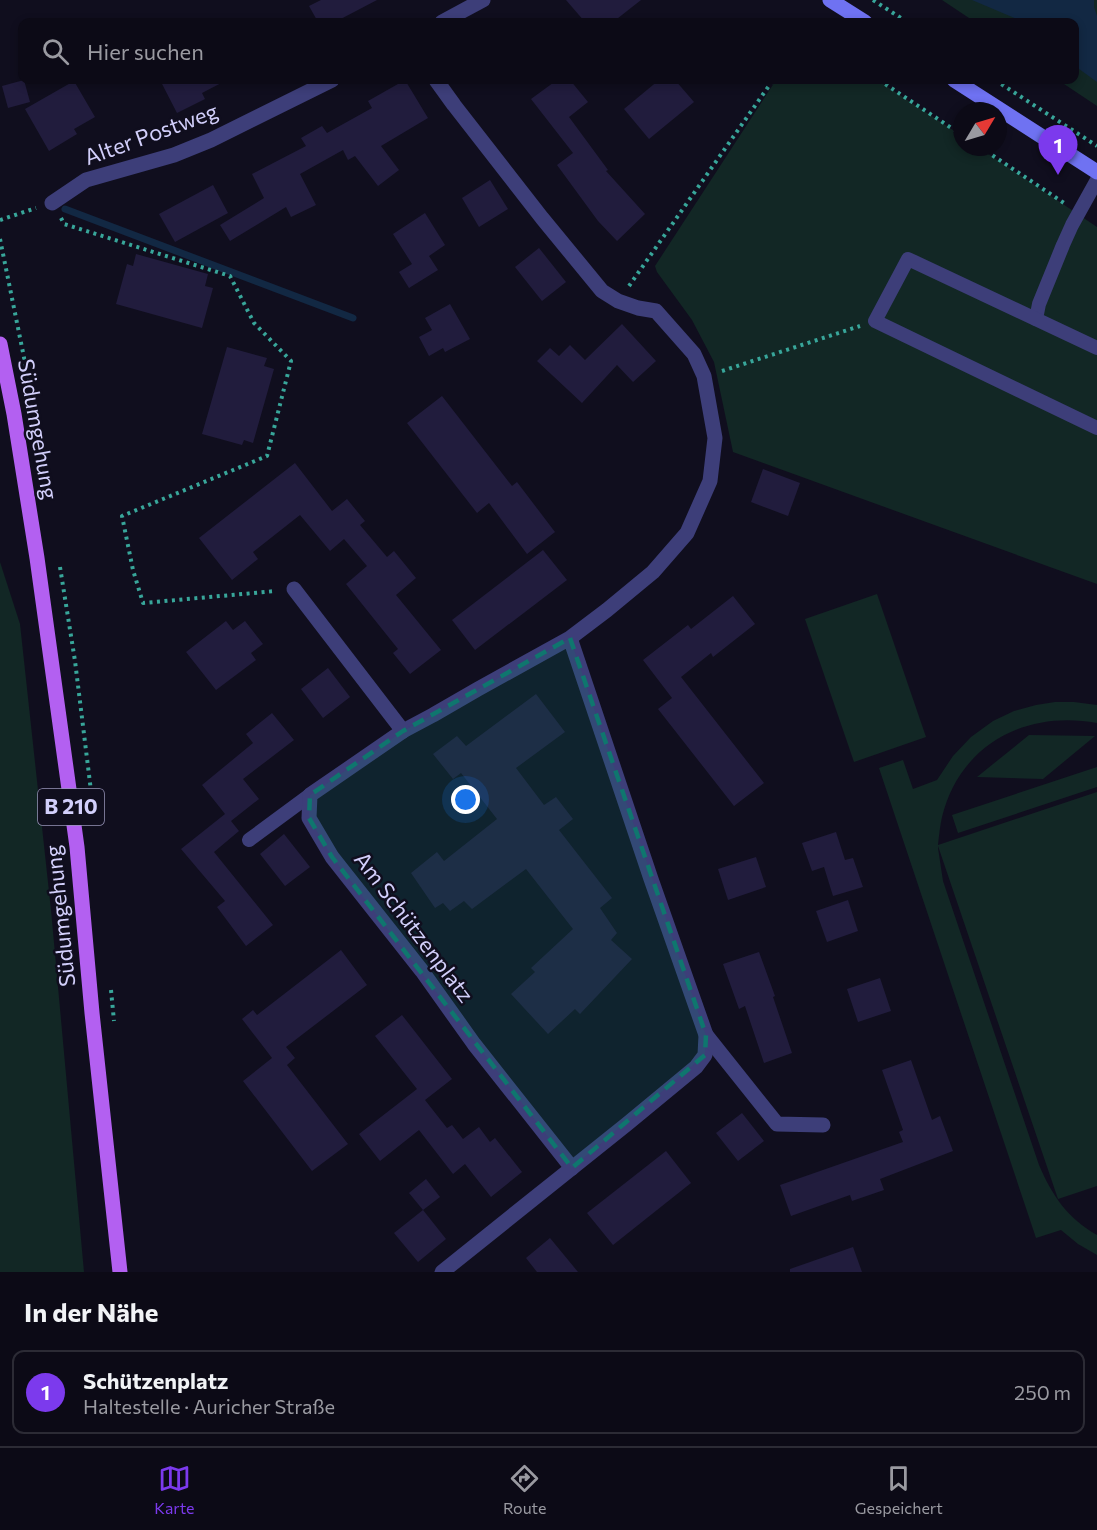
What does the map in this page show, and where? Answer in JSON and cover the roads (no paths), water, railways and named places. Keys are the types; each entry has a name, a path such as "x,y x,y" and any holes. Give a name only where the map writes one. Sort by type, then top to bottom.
{"main road":[{"name":"Südumgehung","path":"0,344 14,414 37,558 77,847 120,1272"}],"street":[{"path":"449,18 483,0"},
{"path":"830,0 859,18"},
{"name":"Alter Postweg","path":"52,203 86,180 174,155 211,140 324,84"},
{"path":"310,795 403,731 570,638 607,610 653,572 687,533 710,481 715,438 704,376 694,354 656,311 618,301 602,291 535,209 439,84"},
{"path":"960,84 1097,171"},
{"path":"294,589 403,731"},
{"path":"570,638 706,1035 777,1124 823,1125"},
{"name":"Am Schützenplatz","path":"310,795 309,818 332,857 422,971 474,1044 572,1168"},
{"path":"442,1272 696,1067 705,1055 706,1035"}],"lane":[{"path":"1036,319 1039,304 1063,245 1097,180"},
{"path":"1097,348 908,259 875,321 1097,428"},
{"path":"249,840 310,795"}],"water":[{"path":"972,0 1094,0 1097,16 1097,82 1079,69 1079,18 1015,18"}],"waterway":[{"path":"65,209 353,318"}],"place":[{"name":"Schützenplatz","path":"1058,175"}]}
